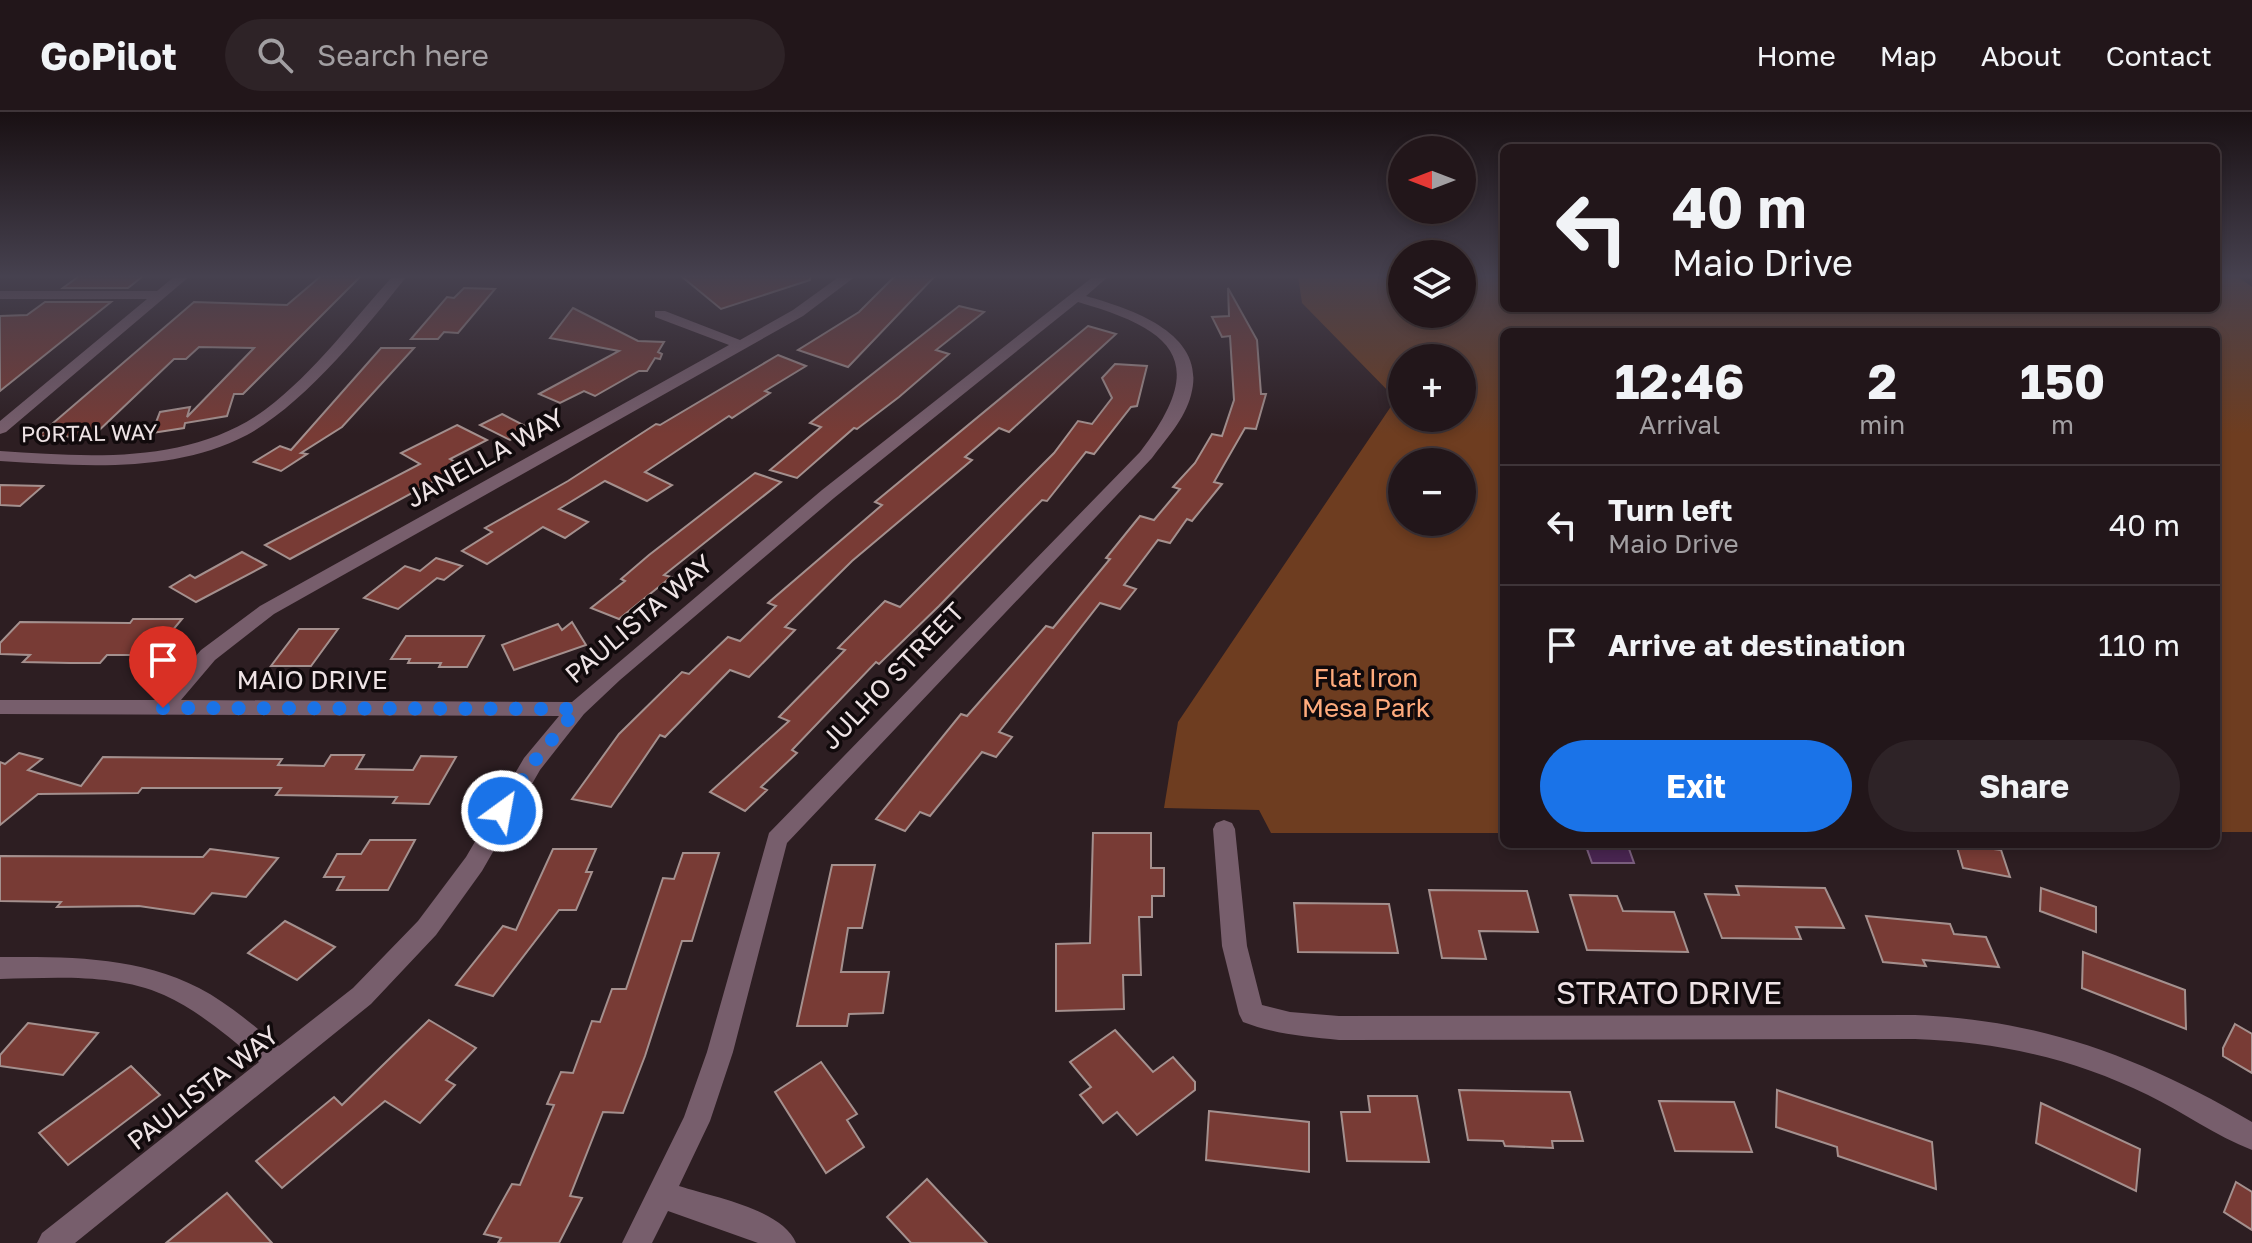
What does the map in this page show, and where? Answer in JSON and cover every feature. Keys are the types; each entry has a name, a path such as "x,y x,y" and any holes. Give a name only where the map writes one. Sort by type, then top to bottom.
{"street":[{"path":"0,429 120,329"},
{"name":"PORTAL WAY","path":"0,456 79,459 154,456 191,449 242,430 288,398 352,329"},
{"path":"699,329 741,345"},
{"name":"JANELLA WAY","path":"163,708 208,655 267,610 770,329"},
{"name":"PAULISTA WAY","path":"52,1243 362,996 427,928 474,864 532,764 577,709 828,494 1035,329"},
{"name":"JULHO STREET","path":"637,1243 663,1195 696,1121 720,1052 777,839 1166,433 1179,410 1186,387 1185,365 1176,344 1158,329"},
{"name":"MAIO DRIVE","path":"0,707 577,709"},
{"name":"STRATO DRIVE","path":"1224,829 1238,979 1252,1014 1290,1024 1339,1028 1915,1027 1983,1031 2058,1047 2136,1075 2218,1116 2252,1137"},
{"path":"0,968 83,968 124,973 160,982 193,997 280,1063"},
{"path":"663,1195 763,1228 781,1243"}],"green space":[{"name":"Flat Iron Mesa Park","path":"1327,329 1500,329 1500,833 1271,833 1259,810 1164,808 1178,722 1388,411 1388,432 1476,432 1476,344 1388,344 1388,391"},
{"name":"Flat Iron Mesa Park","path":"2220,329 2252,329 2252,832 2220,832"}],"shaded area":[{"path":"1587,849 1629,849 1634,863 1592,863"}],"building":[{"path":"0,329 78,329 0,391"},
{"path":"163,329 308,329 243,394 234,394 227,416 185,423 184,428 152,433 160,412 190,407 187,417 254,348 199,347 186,359 174,359 92,437 38,436"},
{"path":"420,329 462,329 458,333 444,332 438,339 411,339"},
{"path":"557,329 614,329 638,341 664,342 658,352 662,354 660,359 655,358 647,371 639,371 595,396 584,391 560,403 539,394 619,351 550,338"},
{"path":"832,329 885,329 848,367 798,350"},
{"path":"930,329 963,329 936,350 949,354 899,397 857,429 854,428 797,478 770,470 821,427 810,423"},
{"path":"1085,329 1116,334 1009,432 999,428 965,457 972,460 852,561 785,627 795,630 749,677 730,670 665,737 660,735 611,807 572,799 619,734 682,672 689,674 728,637 740,641 776,606 768,603 882,505 875,502"},
{"path":"1218,329 1251,329 1257,340 1261,394 1266,394 1256,429 1245,428 1214,482 1222,484 1192,521 1187,519 1170,543 1158,540 1124,585 1136,589 1120,609 1100,603 999,732 1012,737 996,757 982,752 930,816 920,812 905,831 876,819 961,714 967,716 1046,626 1053,628 1110,559 1106,558 1140,516 1154,520 1180,489 1173,487 1195,463 1212,434 1222,436 1234,400 1230,336 1222,337"},
{"path":"381,348 414,348 342,427 301,453 307,454 281,471 254,462 280,446 291,450"},
{"path":"778,355 806,366 765,391 770,393 732,418 729,416 645,472 672,485 647,501 605,481 559,509 588,522 565,538 543,527 487,564 462,551 492,532 485,528 568,481 656,424 660,425"},
{"path":"1115,364 1147,366 1137,406 1131,407 1094,454 1086,452 1047,501 1042,500 939,606 879,664 876,662 792,750 797,753 761,787 767,790 745,811 710,792 789,721 779,717 845,650 838,648 885,601 900,607 1054,453 1078,421 1092,424 1112,398 1102,378"},
{"path":"502,414 531,429 510,440 480,425"},
{"path":"457,425 487,440 450,459 462,466 290,559 265,545 420,464 401,453"},
{"path":"755,473 781,482 664,575 671,577 619,619 591,608 625,581 621,579 649,555"},
{"path":"0,485 43,486 20,506 0,505"},
{"path":"242,552 266,565 196,602 170,587 190,575 195,578"},
{"path":"436,558 462,566 444,580 437,578 398,609 364,598 405,566 420,571"},
{"path":"133,619 182,619 152,655 107,655 100,663 70,663 23,662 30,655 0,654 0,643 20,622 130,623"},
{"path":"572,622 586,645 514,670 502,645 558,624 562,630"},
{"path":"299,629 338,629 311,666 271,666"},
{"path":"406,636 484,636 467,667 439,667 441,663 408,663 410,659 391,659"},
{"path":"19,753 42,759 28,770 81,786 103,757 282,759 278,765 324,766 331,755 364,755 356,769 413,770 421,756 456,757 429,804 393,803 397,797 276,795 281,788 142,788 138,793 38,794 0,825 0,762 5,764"},
{"path":"1093,833 1151,833 1151,868 1164,868 1164,896 1152,896 1152,917 1139,917 1141,975 1123,975 1124,1009 1056,1011 1056,944 1090,943"},
{"path":"370,840 415,840 388,890 337,890 344,877 324,877 337,854 361,854"},
{"path":"1957,848 2001,850 2010,877 1963,868"},
{"path":"210,849 278,858 246,897 212,893 194,914 139,906 57,907 61,902 0,901 0,856 203,857"},
{"path":"553,849 596,849 586,872 592,872 576,910 559,910 493,996 456,985 503,926 516,930"},
{"path":"683,853 719,853 692,941 682,941 623,1113 603,1112 570,1196 582,1198 559,1243 498,1243 501,1238 484,1234 512,1184 520,1185 554,1105 547,1104 561,1072 573,1073 592,1021 600,1022 612,989 626,989 663,878 674,879"},
{"path":"832,865 875,865 862,928 848,928 841,972 889,972 883,1013 849,1014 847,1026 797,1026"},
{"path":"1736,886 1825,888 1844,928 1796,927 1801,939 1722,938 1705,894 1739,895"},
{"path":"2041,888 2096,907 2096,932 2040,911"},
{"path":"1429,890 1527,891 1538,932 1479,931 1486,959 1442,958"},
{"path":"1570,895 1617,896 1623,911 1674,912 1688,952 1587,950"},
{"path":"1294,903 1389,904 1398,953 1298,952"},
{"path":"1866,916 1950,924 1954,934 1986,937 1999,967 1923,960 1926,966 1883,962"},
{"path":"285,921 335,947 297,980 248,953"},
{"path":"2083,952 2185,990 2186,1029 2082,988"},
{"path":"429,1020 476,1048 446,1080 455,1085 420,1123 385,1101 282,1188 256,1161 334,1097 342,1105"},
{"path":"28,1023 98,1033 63,1075 0,1066 0,1055"},
{"path":"2235,1024 2252,1034 2252,1073 2223,1056 2223,1048"},
{"path":"1115,1030 1153,1072 1173,1057 1195,1082 1195,1090 1137,1135 1117,1112 1103,1123 1080,1095 1091,1087 1070,1062"},
{"path":"821,1062 857,1114 847,1120 864,1147 826,1173 775,1092"},
{"path":"131,1066 160,1095 68,1165 39,1133"},
{"path":"1459,1090 1570,1092 1583,1141 1552,1141 1553,1148 1505,1146 1503,1141 1468,1140"},
{"path":"1777,1090 1932,1142 1936,1189 1838,1156 1837,1147 1776,1127"},
{"path":"1368,1096 1417,1096 1429,1162 1347,1161 1341,1112 1370,1112"},
{"path":"1659,1101 1734,1102 1752,1152 1675,1151"},
{"path":"2041,1103 2140,1149 2136,1191 2036,1143"},
{"path":"1209,1111 1309,1122 1309,1172 1206,1160"},
{"path":"927,1179 987,1243 911,1243 887,1217"},
{"path":"2236,1182 2252,1192 2252,1230 2224,1212"},
{"path":"227,1193 272,1243 166,1243"}],"route":[{"path":"163,708 577,709 532,764 502,811"}]}
